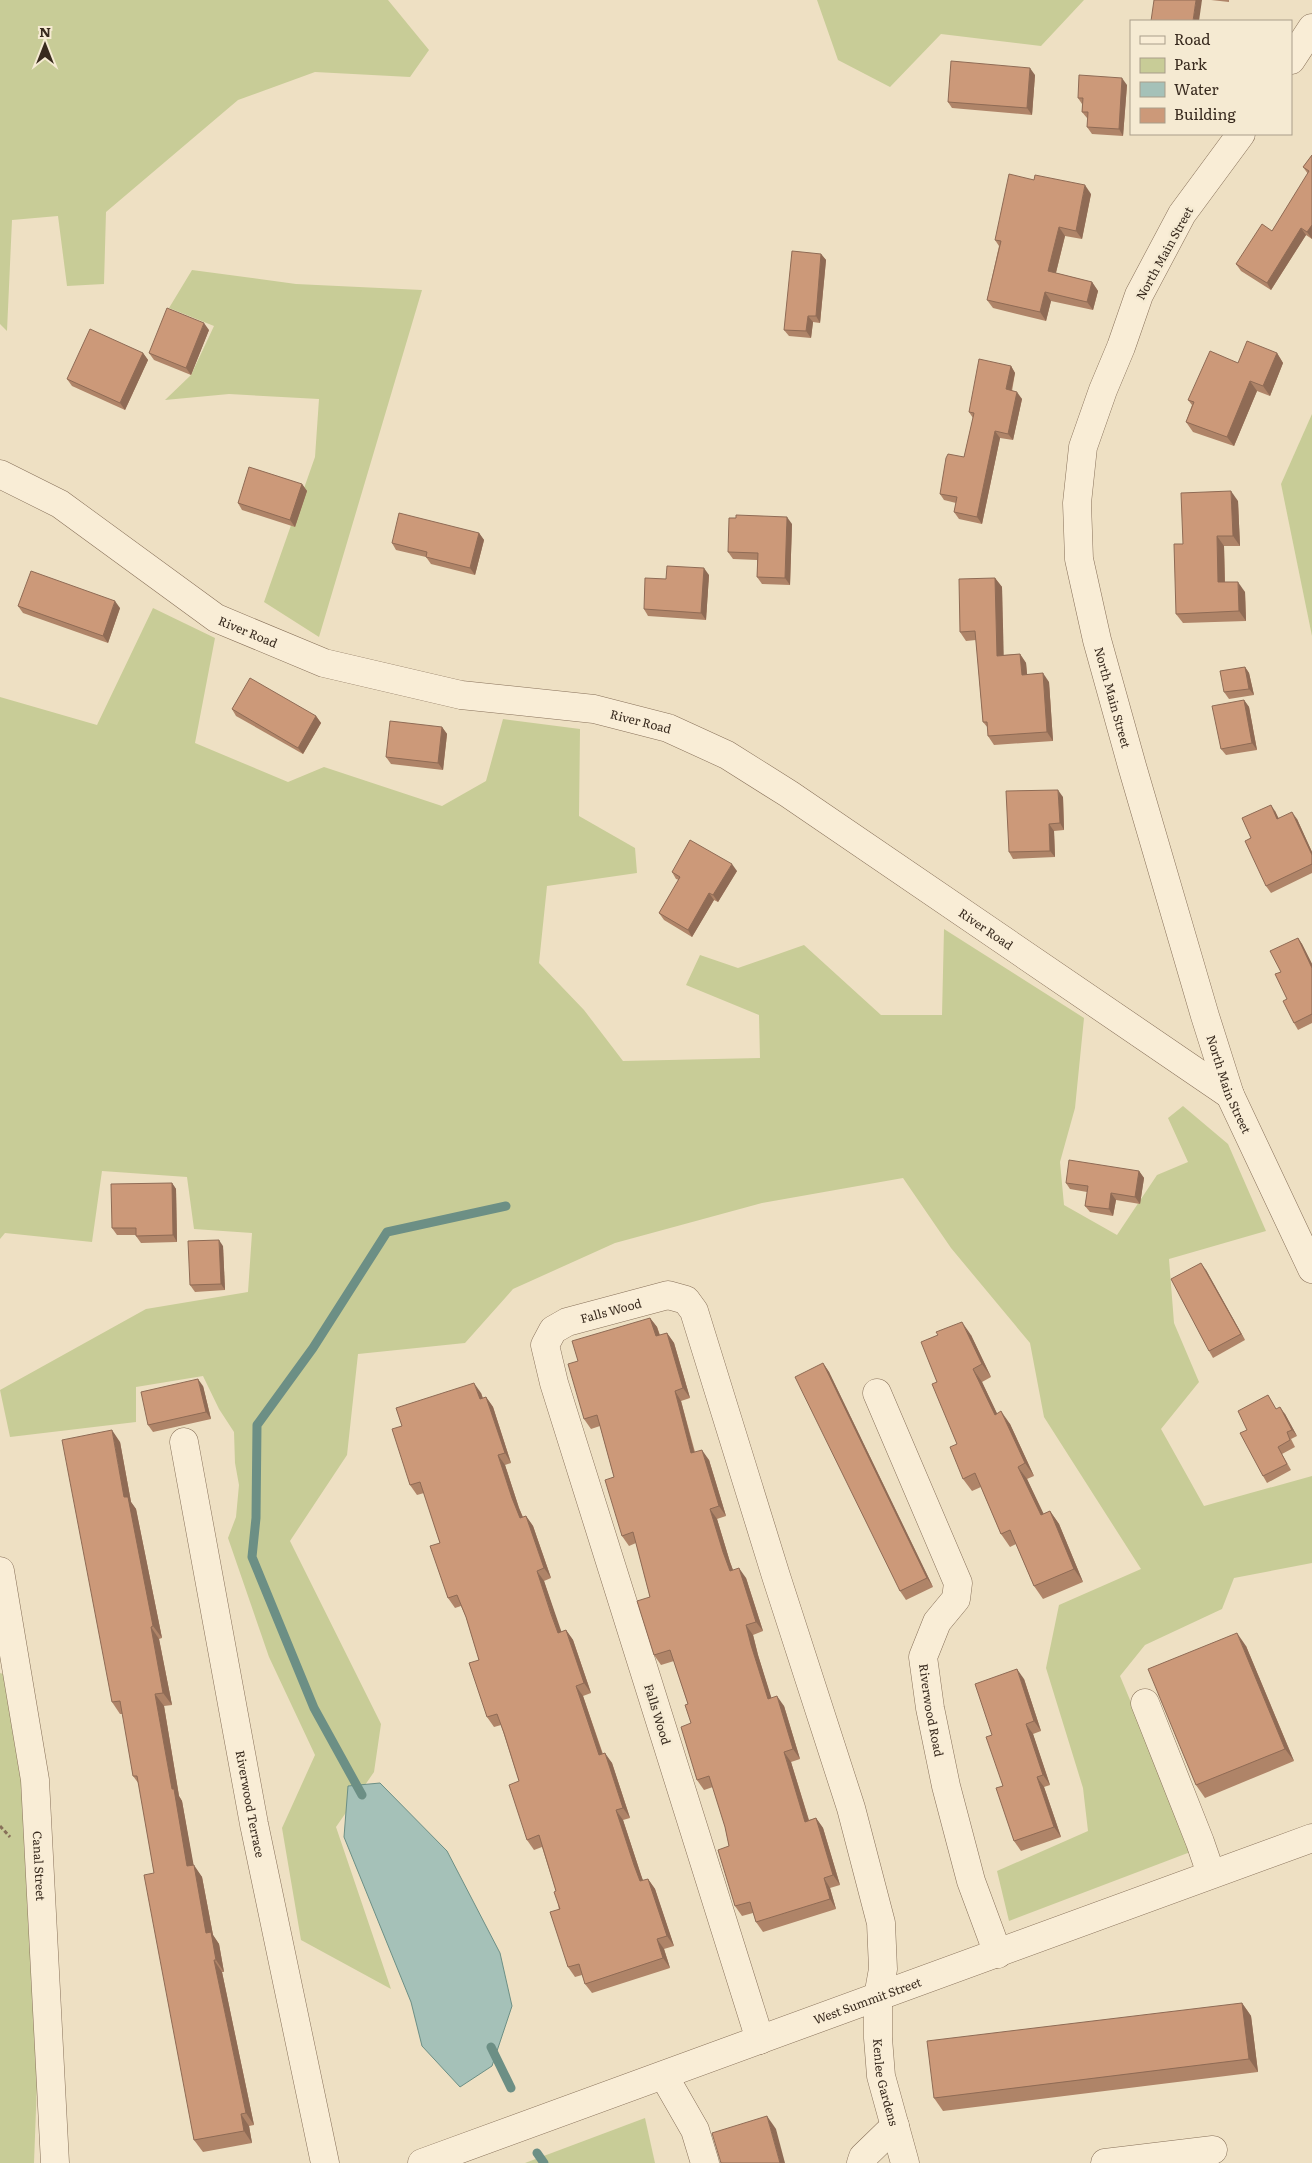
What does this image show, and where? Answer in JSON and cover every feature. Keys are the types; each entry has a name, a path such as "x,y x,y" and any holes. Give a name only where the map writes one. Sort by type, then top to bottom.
{"street":[{"path":"1292,58 1312,28"},
{"name":"North Main Street","path":"1241,135 1182,214 1139,295 1083,446 1077,503 1079,559 1097,640 1179,929 1230,1095 1312,1269"},
{"name":"River Road","path":"0,474 60,504 216,618 324,663 461,695 594,709 668,728 727,755 789,794 1230,1095"},
{"name":"Falls Wood","path":"760,2040 554,1382 545,1345 553,1330 567,1322 668,1295 686,1300 694,1311 776,1576 851,1808 881,1924 883,1968 878,1997"},
{"name":"Riverwood Road","path":"877,1393 958,1584 956,1599 937,1622 923,1657 930,1708 946,1786 971,1881 998,1954"},
{"name":"Riverwood Terrace","path":"184,1442 254,1824 324,2163"},
{"name":"Canal Street","path":"0,1571 35,1780 55,2163"},
{"path":"1145,1703 1211,1874"},
{"name":"West Summit Street","path":"422,2163 1312,1838"},
{"name":"Kenlee Gardens","path":"878,1997 878,2038 881,2076 905,2163"},
{"path":"664,2076 695,2130 705,2163"},
{"path":"861,2163 862,2157 895,2126"},
{"path":"1105,2163 1213,2150"}],"green space":[{"path":"0,0 388,0 429,50 410,77 315,72 238,100 106,212 104,284 67,286 58,216 12,220 7,331 0,324"},
{"path":"817,0 1084,0 1041,46 941,34 890,87 838,60"},
{"path":"192,270 296,284 422,290 319,637 264,602 315,457 319,399 229,394 165,400 191,375 214,326 169,308"},
{"path":"1312,414 1312,636 1281,484"},
{"path":"153,608 215,638 195,743 288,782 324,767 442,806 486,781 503,719 580,729 579,816 635,848 637,873 547,886 539,963 584,1010 623,1061 760,1058 759,1015 686,985 700,955 738,968 804,945 881,1015 942,1015 944,929 1084,1018 1075,1108 1060,1162 1064,1205 1117,1235 1157,1175 1188,1162 1168,1118 1183,1106 1228,1144 1266,1231 1169,1259 1174,1323 1199,1382 1161,1429 1204,1506 1312,1476 1312,1563 1234,1578 1222,1609 1145,1645 1120,1676 1193,1851 1009,1921 997,1871 1088,1831 1083,1788 1046,1668 1059,1605 1141,1569 1044,1417 1030,1343 951,1248 903,1178 762,1203 615,1243 513,1289 465,1343 358,1354 347,1455 290,1541 381,1724 374,1772 336,1827 391,1989 301,1940 282,1828 315,1755 269,1657 228,1538 236,1517 239,1485 235,1463 234,1432 219,1409 203,1376 136,1387 136,1422 10,1437 0,1390 146,1309 248,1292 252,1233 194,1229 187,1177 102,1171 92,1242 5,1233 0,1239 0,697 97,725"},
{"path":"0,1673 18,1679 43,1922 34,2163 0,2163"},
{"path":"645,2118 655,2163 525,2163"}],"water":[{"path":"380,1783 447,1851 500,1953 512,2006 492,2066 460,2087 422,2046 411,2002 344,1837 348,1786"}],"building":[{"path":"1154,0 1196,0 1193,20 1151,20"},
{"path":"951,61 1030,68 1027,108 948,102"},
{"path":"1079,75 1122,78 1119,129 1087,127 1088,112 1082,112 1083,98 1078,98"},
{"path":"1312,155 1312,225 1307,232 1301,228 1267,283 1236,264 1262,224 1272,231 1309,171 1303,167"},
{"path":"1009,174 1034,180 1035,175 1085,185 1076,231 1059,227 1048,271 1092,282 1087,302 1045,292 1040,312 987,300 1001,241 995,240"},
{"path":"792,251 821,254 816,316 808,316 806,331 784,330"},
{"path":"167,308 204,323 186,368 149,353"},
{"path":"90,329 143,353 120,403 67,379"},
{"path":"1247,341 1277,353 1263,386 1250,381 1227,437 1186,422 1194,402 1188,400 1210,351 1238,363"},
{"path":"979,359 1011,366 1006,389 1017,392 1008,434 995,431 977,517 954,512 957,497 940,494 948,454 964,457 974,413 969,412"},
{"path":"249,467 302,484 290,520 238,503"},
{"path":"1231,491 1233,536 1217,536 1218,582 1238,582 1239,611 1176,614 1174,544 1183,544 1181,493"},
{"path":"399,513 479,533 470,568 426,557 427,552 392,543"},
{"path":"736,515 787,517 785,578 757,577 758,553 728,552 729,518 736,518"},
{"path":"667,566 704,568 701,613 644,609 645,578 666,579"},
{"path":"31,571 115,601 103,636 18,606"},
{"path":"995,578 997,656 1020,654 1022,675 1043,673 1047,732 988,736 987,722 983,722 975,631 960,632 959,579"},
{"path":"1245,667 1249,689 1224,692 1220,671"},
{"path":"250,678 316,716 298,748 232,709"},
{"path":"1244,700 1252,743 1221,749 1212,706"},
{"path":"390,721 442,727 438,763 386,757"},
{"path":"1058,790 1060,823 1049,824 1050,851 1009,852 1006,791"},
{"path":"1271,805 1277,819 1292,812 1312,855 1312,864 1266,886 1245,841 1251,838 1242,818"},
{"path":"690,840 732,864 713,895 709,893 688,930 659,913 680,877 672,872"},
{"path":"1298,938 1312,968 1312,1014 1294,1023 1283,1001 1287,999 1275,974 1281,972 1270,951"},
{"path":"1069,1160 1139,1171 1135,1197 1111,1193 1109,1209 1085,1206 1088,1186 1066,1183"},
{"path":"172,1183 173,1235 136,1236 136,1228 112,1228 111,1184"},
{"path":"219,1240 221,1284 190,1285 188,1241"},
{"path":"1201,1263 1241,1334 1209,1351 1171,1279"},
{"path":"650,1318 656,1336 667,1333 683,1388 675,1391 691,1453 702,1450 719,1506 710,1509 730,1571 739,1568 756,1622 746,1625 768,1699 777,1696 793,1749 784,1752 805,1822 816,1818 833,1875 824,1878 830,1899 756,1922 750,1902 735,1906 718,1850 729,1846 725,1827 709,1776 697,1780 681,1727 691,1723 685,1705 688,1704 670,1650 654,1655 637,1601 650,1597 633,1532 622,1536 605,1480 614,1477 597,1415 584,1419 568,1364 578,1361 572,1341"},
{"path":"962,1322 982,1364 973,1369 995,1415 1001,1411 1025,1463 1018,1467 1041,1515 1050,1511 1074,1569 1034,1586 1010,1530 1001,1534 975,1473 963,1479 950,1447 957,1444 932,1384 937,1382 921,1342 938,1335 936,1332"},
{"path":"823,1363 927,1578 900,1591 795,1377"},
{"path":"198,1379 206,1412 148,1425 141,1392"},
{"path":"474,1383 480,1399 486,1397 505,1453 498,1455 512,1498 520,1518 526,1516 544,1568 537,1571 551,1614 558,1633 566,1630 584,1683 576,1686 599,1755 605,1753 623,1808 616,1810 634,1865 640,1881 648,1879 667,1936 657,1939 663,1958 585,1984 579,1964 568,1967 550,1912 560,1909 539,1835 527,1840 509,1785 519,1781 504,1733 497,1714 487,1717 469,1663 479,1660 466,1617 457,1595 448,1598 430,1546 440,1543 420,1482 410,1485 392,1429 402,1426 396,1408"},
{"path":"1268,1395 1276,1409 1280,1407 1292,1430 1287,1432 1290,1440 1278,1447 1287,1464 1263,1476 1240,1433 1247,1430 1238,1411"},
{"path":"112,1430 124,1497 128,1497 153,1626 151,1627 163,1693 155,1694 187,1866 194,1865 206,1933 211,1932 216,1960 214,1960 246,2113 241,2114 244,2131 194,2140 144,1875 154,1873 137,1776 133,1776 120,1701 112,1702 62,1440"},
{"path":"1237,1633 1285,1749 1196,1785 1148,1669"},
{"path":"1017,1669 1034,1721 1026,1724 1043,1775 1037,1777 1054,1827 1014,1841 996,1788 1003,1786 986,1737 992,1735 975,1684"},
{"path":"1242,2003 1249,2059 934,2098 927,2041"},
{"path":"767,2116 780,2163 721,2163 712,2133"}],"waterway":[{"path":"362,1795 314,1708 252,1557 256,1518 257,1425 313,1348 387,1232 506,1206"},
{"path":"491,2047 511,2088"},
{"path":"537,2153 544,2163"}]}
